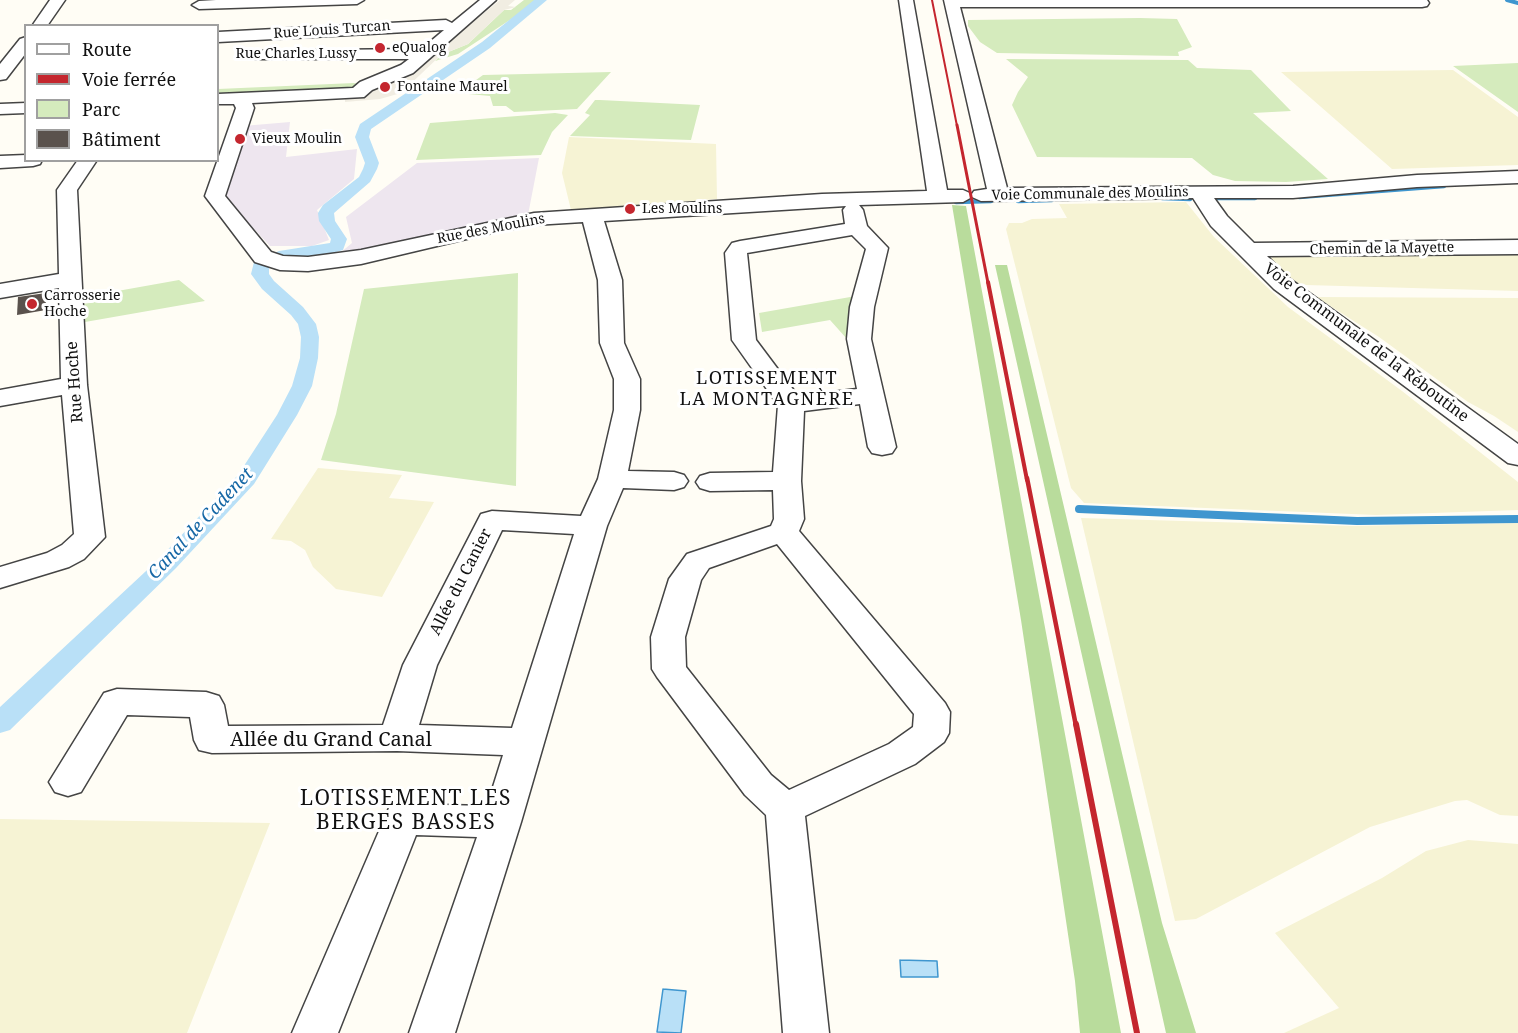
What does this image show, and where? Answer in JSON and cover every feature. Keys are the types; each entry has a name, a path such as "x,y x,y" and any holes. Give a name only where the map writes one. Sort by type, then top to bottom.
{"street":[{"path":"40,24 58,0"},
{"path":"198,7 357,0"},
{"path":"390,78 389,74 411,54 479,0"},
{"path":"219,89 362,84 390,78 407,69 489,0"},
{"path":"906,0 938,196"},
{"path":"981,195 952,1 1422,3"},
{"name":"Rue Louis Turcan","path":"219,37 399,19 446,25"},
{"path":"0,50 24,46"},
{"path":"2,73 24,46"},
{"name":"Rue Charles Lussy","path":"240,54 411,54"},
{"path":"2,73 24,70"},
{"path":"219,99 352,94 360,92 362,84"},
{"path":"0,98 24,97"},
{"name":"Rue des Moulins","path":"241,98 245,108 215,196 271,260 308,264 361,257 508,224 592,215 850,199 938,196"},
{"path":"0,109 24,108"},
{"path":"0,162 24,161"},
{"name":"Rue Hoche","path":"0,578 58,560 73,552 90,537 74,385 67,190 87,162"},
{"name":"Voie Communale des Moulins","path":"938,196 1293,192 1417,181 1518,177"},
{"name":"Voie Communale de la Réboutine","path":"1199,192 1219,221 1282,284 1518,457"},
{"path":"850,199 857,228 877,248 862,307 859,339 882,447"},
{"path":"432,1033 501,822 592,526 612,479 627,410 627,379 612,343 610,280 592,215"},
{"path":"806,1033 785,809 758,784 669,669 668,637 685,579 698,561 783,532 789,519 787,481 791,405 744,340 736,253 740,248 857,228"},
{"name":"Chemin de la Mayette","path":"1247,250 1518,247"},
{"path":"0,291 69,279"},
{"path":"0,398 74,385"},
{"path":"791,405 872,395"},
{"path":"612,479 674,481"},
{"path":"710,482 787,481"},
{"name":"Allée du Canier","path":"397,738 420,664 492,520 592,526"},
{"path":"783,532 932,712 931,733 902,754 785,809"},
{"name":"Allée du Grand Canal","path":"68,782 117,702 206,705 212,740 397,738 525,742"},
{"path":"315,1033 403,819 501,822"}],"shaded area":[{"path":"500,0 515,0 508,6 516,7 504,10 468,44 441,55 401,93 380,99 345,102 345,98 326,99 423,63"},
{"path":"1453,70 1518,117 1518,165 1392,169 1281,72"},
{"path":"290,122 286,157 357,149 354,179 317,210 329,240 312,246 270,246 222,195 243,126"},
{"path":"569,137 716,144 717,199 571,210 562,173"},
{"path":"539,158 528,215 334,258 352,243 346,217 417,163"},
{"path":"1186,202 1214,237 1288,307 1402,391 1518,482 1518,510 1376,515 1084,503 1071,488 1006,229 1009,223 1022,223 1032,219 1067,218 1059,204"},
{"path":"1518,251 1518,291 1306,285 1296,283 1271,259 1273,256 1289,255"},
{"path":"1316,297 1518,298 1518,432 1468,402 1379,337"},
{"path":"318,468 402,475 389,498 434,502 382,597 336,589 313,567 305,550 291,541 271,539"},
{"path":"1081,518 1352,526 1518,523 1518,816 1500,815 1467,800 1455,801 1370,827 1196,919 1175,921"},
{"path":"0,819 270,823 187,1033 0,1033"},
{"path":"1468,840 1518,844 1518,1033 1284,1033 1339,1008 1275,933 1382,878 1426,851"}],"green space":[{"path":"524,0 535,0 522,12 458,54 435,61 441,55 468,44 504,10 511,10"},
{"path":"1177,19 1192,47 1178,52 1179,56 997,53 980,42 968,26 968,20"},
{"path":"1006,59 1188,60 1197,68 1251,70 1291,111 1253,113 1328,179 1286,182 1235,181 1213,175 1192,158 1037,157 1012,105 1028,77"},
{"path":"1518,63 1518,112 1453,66"},
{"path":"611,72 577,109 514,112 506,106 493,106 490,96 458,93 483,75"},
{"path":"354,83 361,85 358,90 219,99 219,89"},
{"path":"595,100 700,105 691,140 570,136 590,115 585,113"},
{"path":"555,113 568,115 552,132 541,155 416,160 430,123"},
{"path":"952,205 966,206 1121,1033 1080,1033 1075,981 1021,620"},
{"path":"995,265 1007,265 1162,923 1196,1033 1166,1033"},
{"path":"518,273 516,486 321,460 336,414 364,289"},
{"path":"179,280 205,301 85,322 83,304 95,302 95,295"},
{"path":"856,296 847,339 830,320 762,332 759,313"}],"water":[{"path":"900,960 937,961 938,977 901,977"},
{"path":"663,989 686,991 681,1033 657,1032"}],"building":[{"name":"Carrosserie Hoche","path":"46,293 46,310 17,315 18,297"}],"waterway":[{"name":"Canal de Cadenet","path":"0,723 168,563 246,479 287,415 302,386 309,358 310,337 307,324 297,311 268,285 260,274 260,266 285,255 326,250 337,246 339,239 327,221 326,213 365,179 370,169 372,163 362,137 365,127 486,45 541,0"},
{"path":"1507,0 1518,3"},
{"path":"1299,197 1444,186"},
{"path":"1162,198 1190,199"},
{"path":"1216,198 1255,198"},
{"path":"1018,201 1052,200"},
{"path":"956,202 991,201"},
{"path":"1079,509 1357,521 1518,519"}],"railway":[{"path":"932,0 957,126"},
{"path":"957,125 988,283"},
{"path":"988,282 1027,480"},
{"path":"1027,478 1076,726"},
{"path":"1076,724 1137,1033"}],"place":[{"name":"eQualog","path":"380,48"},
{"name":"Fontaine Maurel","path":"385,87"},
{"name":"Vieux Moulin","path":"240,139"},
{"name":"Les Moulins","path":"630,209"},
{"name":"Carrosserie Hoche","path":"32,304"}],"district":[{"name":"LOTISSEMENT LA MONTAGNÈRE","path":"767,389"},
{"name":"LOTISSEMENT LES BERGES BASSES","path":"406,811"}]}
